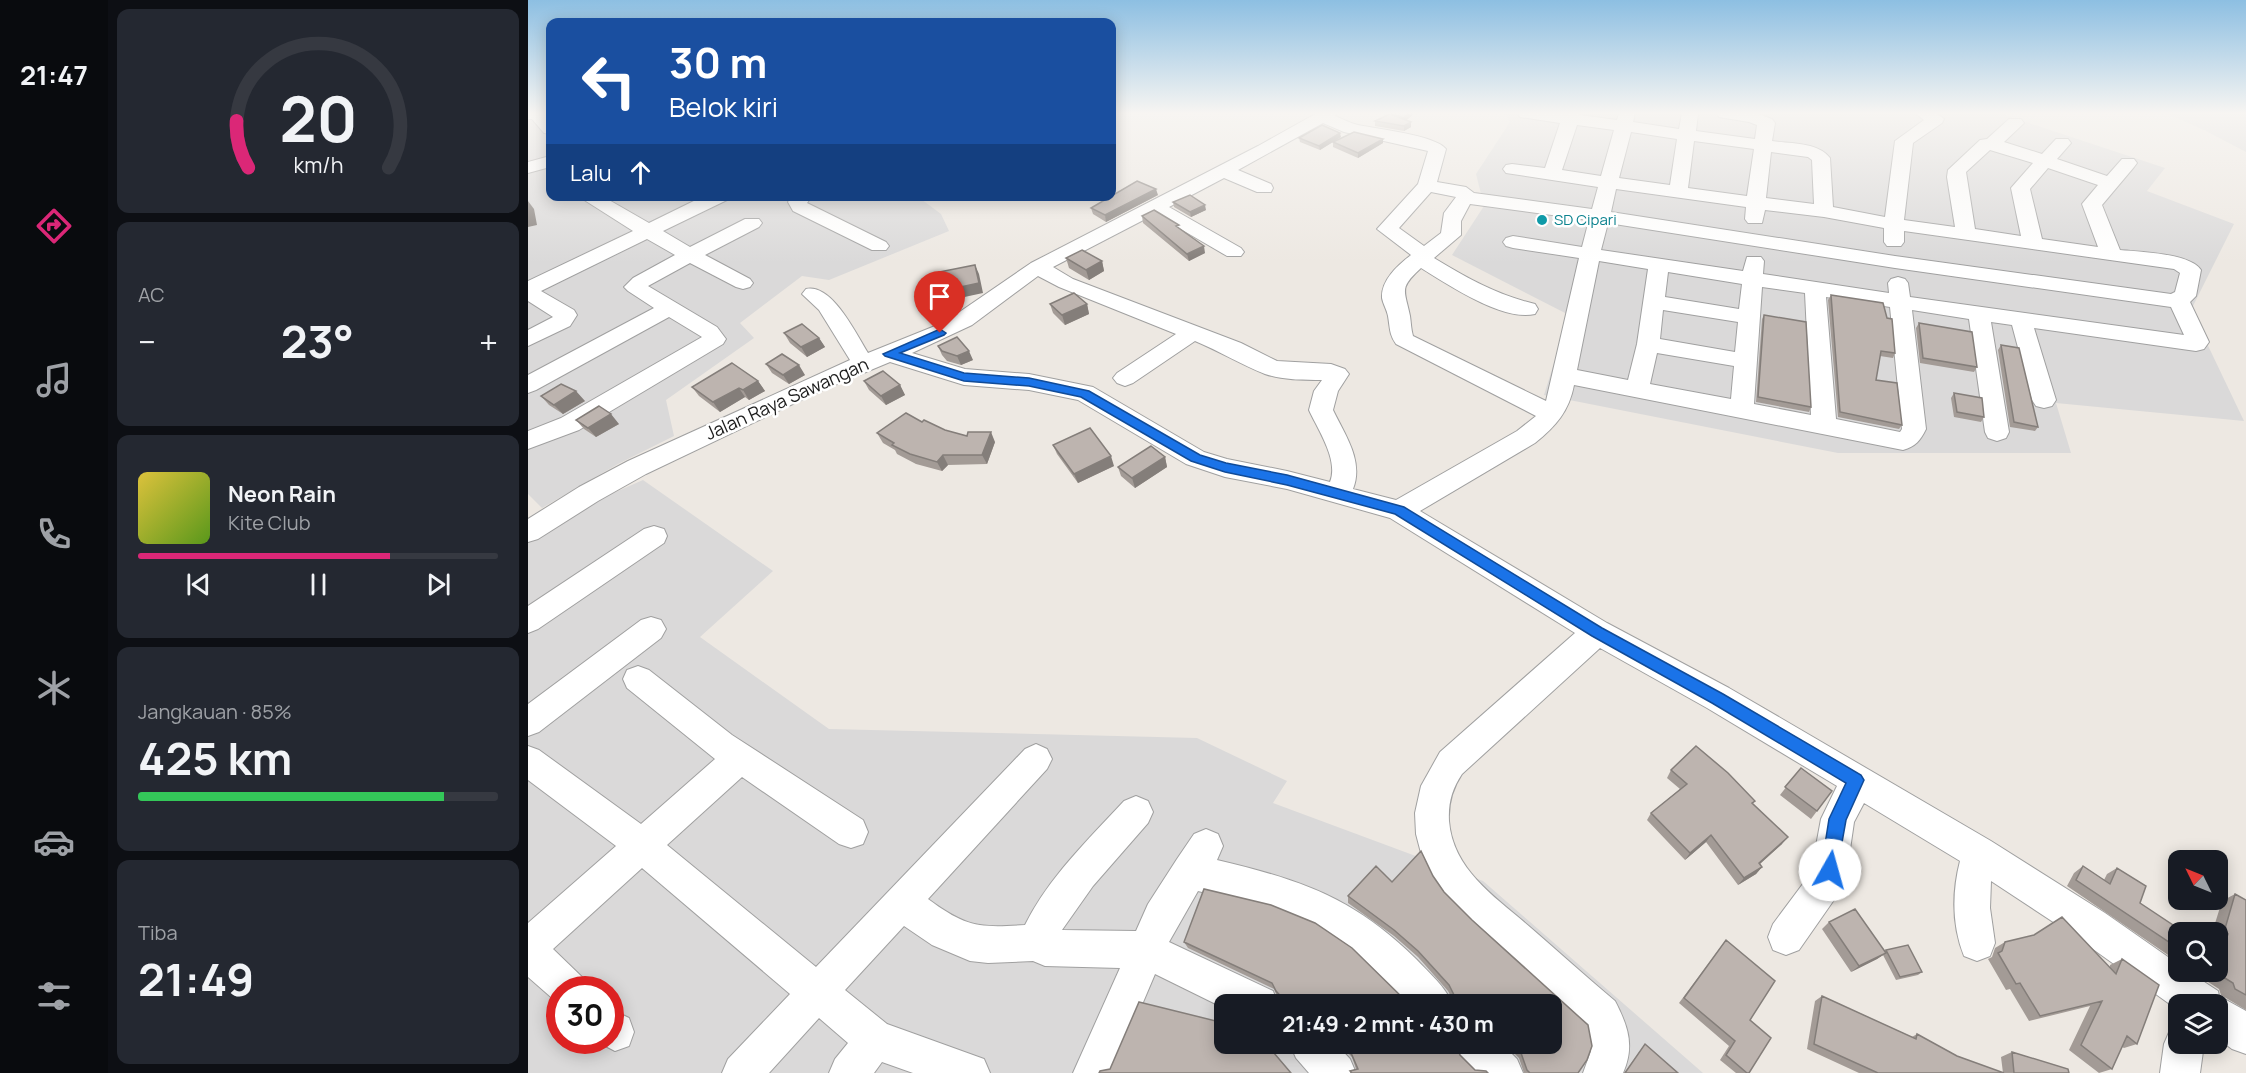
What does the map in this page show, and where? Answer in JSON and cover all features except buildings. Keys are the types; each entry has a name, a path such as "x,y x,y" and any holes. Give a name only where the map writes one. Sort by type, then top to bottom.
{"street":[{"path":"528,168 543,163"},
{"name":"Jalan Raya Sawangan","path":"528,532 609,483 863,363 954,326 979,310 1020,277 1238,163"},
{"path":"1433,163 1427,186 1421,195 1387,229 1423,257 1478,294 1495,302 1527,309"},
{"path":"1552,174 1556,163"},
{"path":"1399,511 1526,437 1552,414 1559,401 1590,254 1613,163"},
{"path":"1678,192 1682,163"},
{"path":"1742,410 1748,317 1754,278 1756,203 1761,163"},
{"path":"1820,163 1824,211"},
{"path":"1564,375 1903,441 1912,434 1914,429 1895,262 1894,224 1901,163"},
{"path":"1964,163 1957,170 1956,177 1966,233"},
{"path":"2033,243 2020,188 2043,163"},
{"path":"2051,163 2110,183"},
{"path":"2112,255 2092,209 2094,200 2128,163"},
{"path":"1427,186 1459,191 1466,198 1754,238 1895,262 2179,300 2185,296 2191,273 2186,266 1894,224 1824,211 1512,169"},
{"path":"1224,171 1264,189"},
{"path":"1466,198 1454,213 1451,221 1451,235 1397,280 1393,297 1399,315 1400,335 1406,342 1552,414"},
{"path":"595,201 743,283"},
{"path":"528,290 710,201"},
{"path":"798,201 800,207 879,246"},
{"path":"1156,207 1234,252"},
{"path":"528,440 570,424 715,339 713,334 635,287 640,282 752,223"},
{"path":"1513,242 1979,314 2196,344 2198,342 2179,300"},
{"path":"1636,390 1648,344 1659,264"},
{"path":"1038,267 1066,283 1233,348 1272,368 1337,374 1326,391 1321,410 1342,454 1345,476 1338,493"},
{"path":"1815,288 1824,426"},
{"path":"528,290 566,315 562,321 528,339"},
{"path":"813,294 827,306 863,363"},
{"path":"1653,302 1748,317"},
{"path":"528,385 669,308"},
{"path":"1979,314 1997,432"},
{"path":"2020,320 2044,400"},
{"path":"1125,378 1194,332"},
{"path":"1648,344 1746,360"},
{"path":"889,354 964,377 1029,382 1084,393 1195,458 1225,468 1287,480 1399,511 1597,632 1718,699 1978,853 2092,926 2185,994"},
{"path":"528,621 654,536"},
{"path":"528,722 651,629"},
{"path":"1597,632 1450,763 1437,781 1432,801 1431,823 1438,855 1458,887 1601,1015 1611,1032 1612,1053 1603,1073"},
{"path":"638,679 721,746 851,832"},
{"path":"528,947 740,758"},
{"path":"742,1073 1036,759"},
{"path":"528,761 619,827 819,991 875,1040 970,1073"},
{"path":"1786,937 1824,885 1830,870 1838,819 1850,797 1855,780"},
{"path":"1035,943 1041,929 1068,890 1136,812"},
{"path":"1977,943 1971,912 1971,895 1978,853"},
{"path":"1093,1073 1161,917 1197,859 1331,915 1369,941 1423,994"},
{"path":"902,903 963,941 987,944 1035,943 1045,948 1145,950 1236,994"},
{"path":"528,952 554,976"},
{"path":"2228,1023 2246,1035"},
{"path":"849,1073 875,1040"},
{"path":"1319,1054 1336,1073"},
{"path":"1484,1054 1503,1073"},
{"path":"2180,1073 2183,1054"}],"shaded area":[{"path":"528,163 546,163 546,201 924,201 941,214 949,231 829,280 802,276 740,323 754,338 666,400 674,436 618,464 542,508 528,494"},
{"path":"1483,163 2150,163 2165,168 2147,191 2234,224 2191,310 2244,421 2056,403 2071,453 1838,453 1544,395 1569,315 1452,255 1484,206 1476,174"},
{"path":"643,480 773,571 700,637 829,729 1197,738 1287,781 1273,803 1483,881 1703,1073 528,1073 528,543 593,502"}],"place":[{"name":"SD Cipari","path":"1542,220"}],"route":[{"path":"940,333 889,354 964,377 1029,382 1084,393 1195,458 1225,468 1331,491 1399,511 1597,632 1718,699 1855,780 1850,797 1838,819 1830,870"}]}
